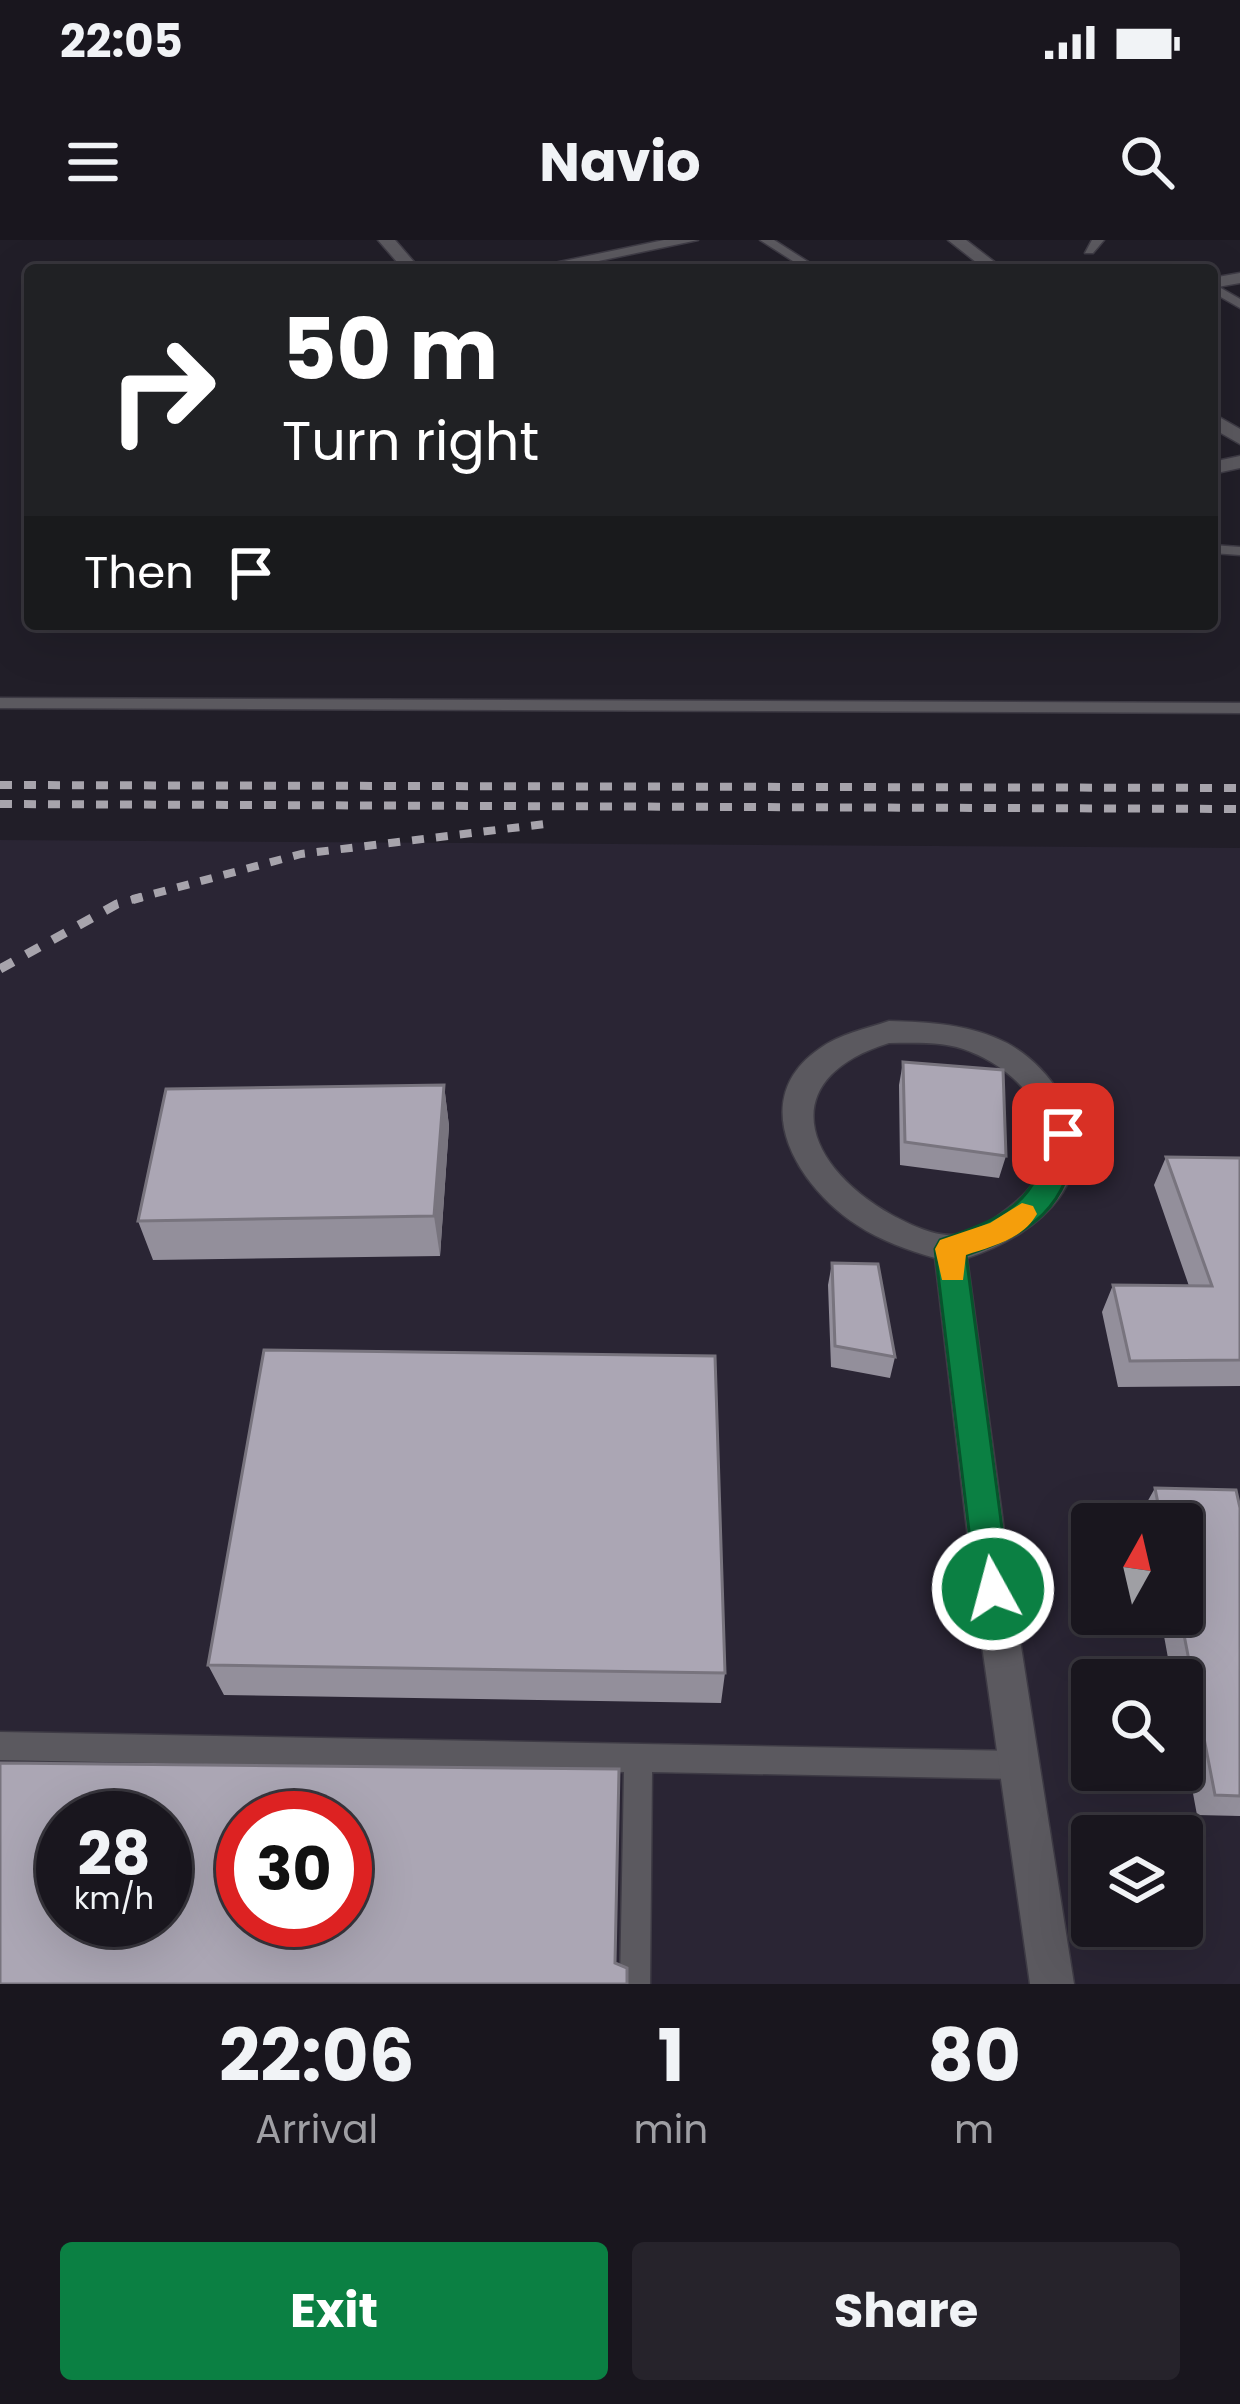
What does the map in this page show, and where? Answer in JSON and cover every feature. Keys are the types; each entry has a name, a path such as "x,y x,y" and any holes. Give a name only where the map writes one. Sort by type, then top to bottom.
{"street":[{"path":"386,240 408,264"},
{"path":"573,240 597,264 690,240"},
{"path":"956,240 989,264"},
{"path":"889,1032 935,1032 980,1043 1021,1066 1050,1098 1063,1134 1059,1172 1036,1204 1000,1232 950,1249 898,1234 851,1206 817,1174 799,1138 799,1101 816,1068 848,1045 889,1032"},
{"path":"950,1249 1052,1984"}],"lane":[{"path":"766,240 805,264"},
{"path":"0,703 1240,708"},
{"path":"0,1746 1019,1765"},
{"path":"635,1984 638,1760"}],"shaded area":[{"path":"0,840 1240,848 1240,1984 0,1984"}],"building":[{"path":"903,1062 1003,1070 1006,1156 905,1142"},
{"path":"444,1085 434,1216 138,1221 166,1089"},
{"path":"1166,1157 1240,1158 1240,1360 1130,1361 1113,1285 1212,1286"},
{"path":"832,1263 878,1264 895,1357 835,1346"},
{"path":"264,1350 715,1356 725,1673 208,1665"},
{"path":"1155,1488 1236,1490 1240,1508 1240,1796 1215,1795 1203,1733 1203,1659 1189,1659 1184,1635 1203,1635 1203,1503 1158,1503"},
{"path":"0,1763 619,1769 615,1963 627,1968 627,1984 0,1984"}],"railway":[{"path":"0,785 1240,788"},
{"path":"0,804 1240,809"},
{"path":"140,898 301,854 545,824"},
{"path":"0,969 117,904 140,898"},
{"path":"131,900 140,898"}],"slow traffic":[{"path":"953,1271 950,1249 1000,1232 1022,1214"}],"route":[{"path":"993,1589 950,1249 1000,1232 1036,1204 1059,1172 1063,1134"}]}
